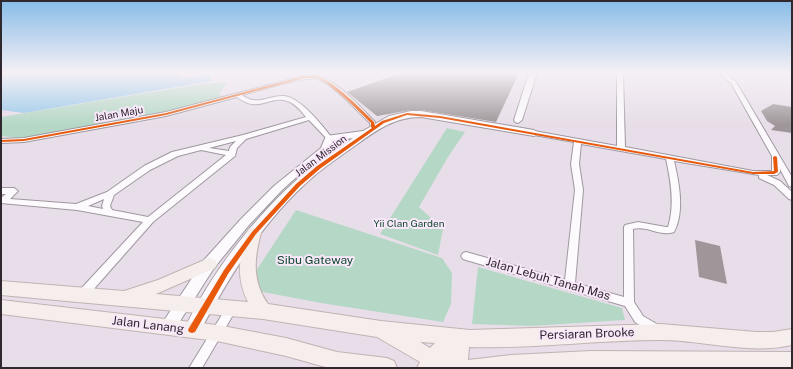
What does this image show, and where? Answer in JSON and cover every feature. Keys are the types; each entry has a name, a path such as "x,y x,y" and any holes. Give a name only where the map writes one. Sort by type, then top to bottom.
{"main road":[{"path":"254,233 246,256 246,272 252,297 263,311"},
{"path":"120,298 163,285 209,264"},
{"path":"1,288 263,311 381,329 429,363 455,368"},
{"name":"Jalan Lanang","path":"1,307 217,333 286,347 347,365 388,368"},
{"name":"Persiaran Brooke","path":"381,329 460,338 661,332 756,341 773,341 792,337"},
{"path":"429,363 460,338"},
{"path":"458,368 460,338"},
{"path":"471,368 576,364 649,358 698,364 772,364 792,361"}],"street":[{"name":"Jalan Maju","path":"1,141 24,140 138,120 256,90"},
{"path":"238,95 246,102 251,103 279,99 292,100 329,138 338,138 370,130 373,122 335,90"},
{"path":"528,90 518,120 522,127 534,133"},
{"path":"620,90 621,149"},
{"path":"737,90 792,184"},
{"name":"Jalan Mission","path":"192,330 226,272 254,233 298,185 370,130 396,116 407,114 426,115 479,123"},
{"path":"77,207 110,194 147,168 165,158 191,149 245,137 309,118"},
{"path":"479,123 504,124 518,120"},
{"path":"479,123 753,173 774,174 776,169 776,157"},
{"path":"80,296 150,220 232,154 234,147 245,137"},
{"name":"Jalan Mission","path":"168,327 209,264 245,222 278,188 298,170 326,149 329,138"},
{"path":"570,286 579,190 575,164 578,141"},
{"path":"191,149 210,149 232,154"},
{"path":"661,332 639,319 629,303 628,227 635,225 668,231 673,226 675,194 669,157"},
{"path":"753,173 777,183 792,197"},
{"path":"1,191 14,191 3,201 77,207 150,220"},
{"path":"109,213 106,206 110,194"},
{"name":"Jalan Lebuh Tanah Mas","path":"466,256 629,303"},
{"path":"195,368 232,308"}],"green space":[{"path":"163,90 221,90 219,93 223,99 138,120 27,139 1,136 1,117"},
{"name":"Yii Clan Garden","path":"447,128 465,132 448,157 419,207 443,229 438,255 380,234"},
{"name":"Sibu Gateway","path":"296,210 442,258 452,273 451,304 443,322 321,303 263,292 252,277"},
{"path":"478,267 622,308 625,320 531,326 472,324"}],"water":[{"path":"1,90 158,90 24,113 1,110"}],"building":[{"path":"352,90 511,90 496,122 421,110 411,110 377,116 347,92"},
{"path":"773,104 792,107 792,133 771,130 775,126 767,121 761,111"},
{"path":"695,240 720,246 727,284 699,277"}],"cycle path":[{"path":"1,141 24,140 166,114 255,90"},
{"path":"337,90 373,123 373,127"},
{"path":"192,330 226,272 254,233 298,185 319,167 383,122 407,114 440,117 753,173 776,172 775,157"}]}
